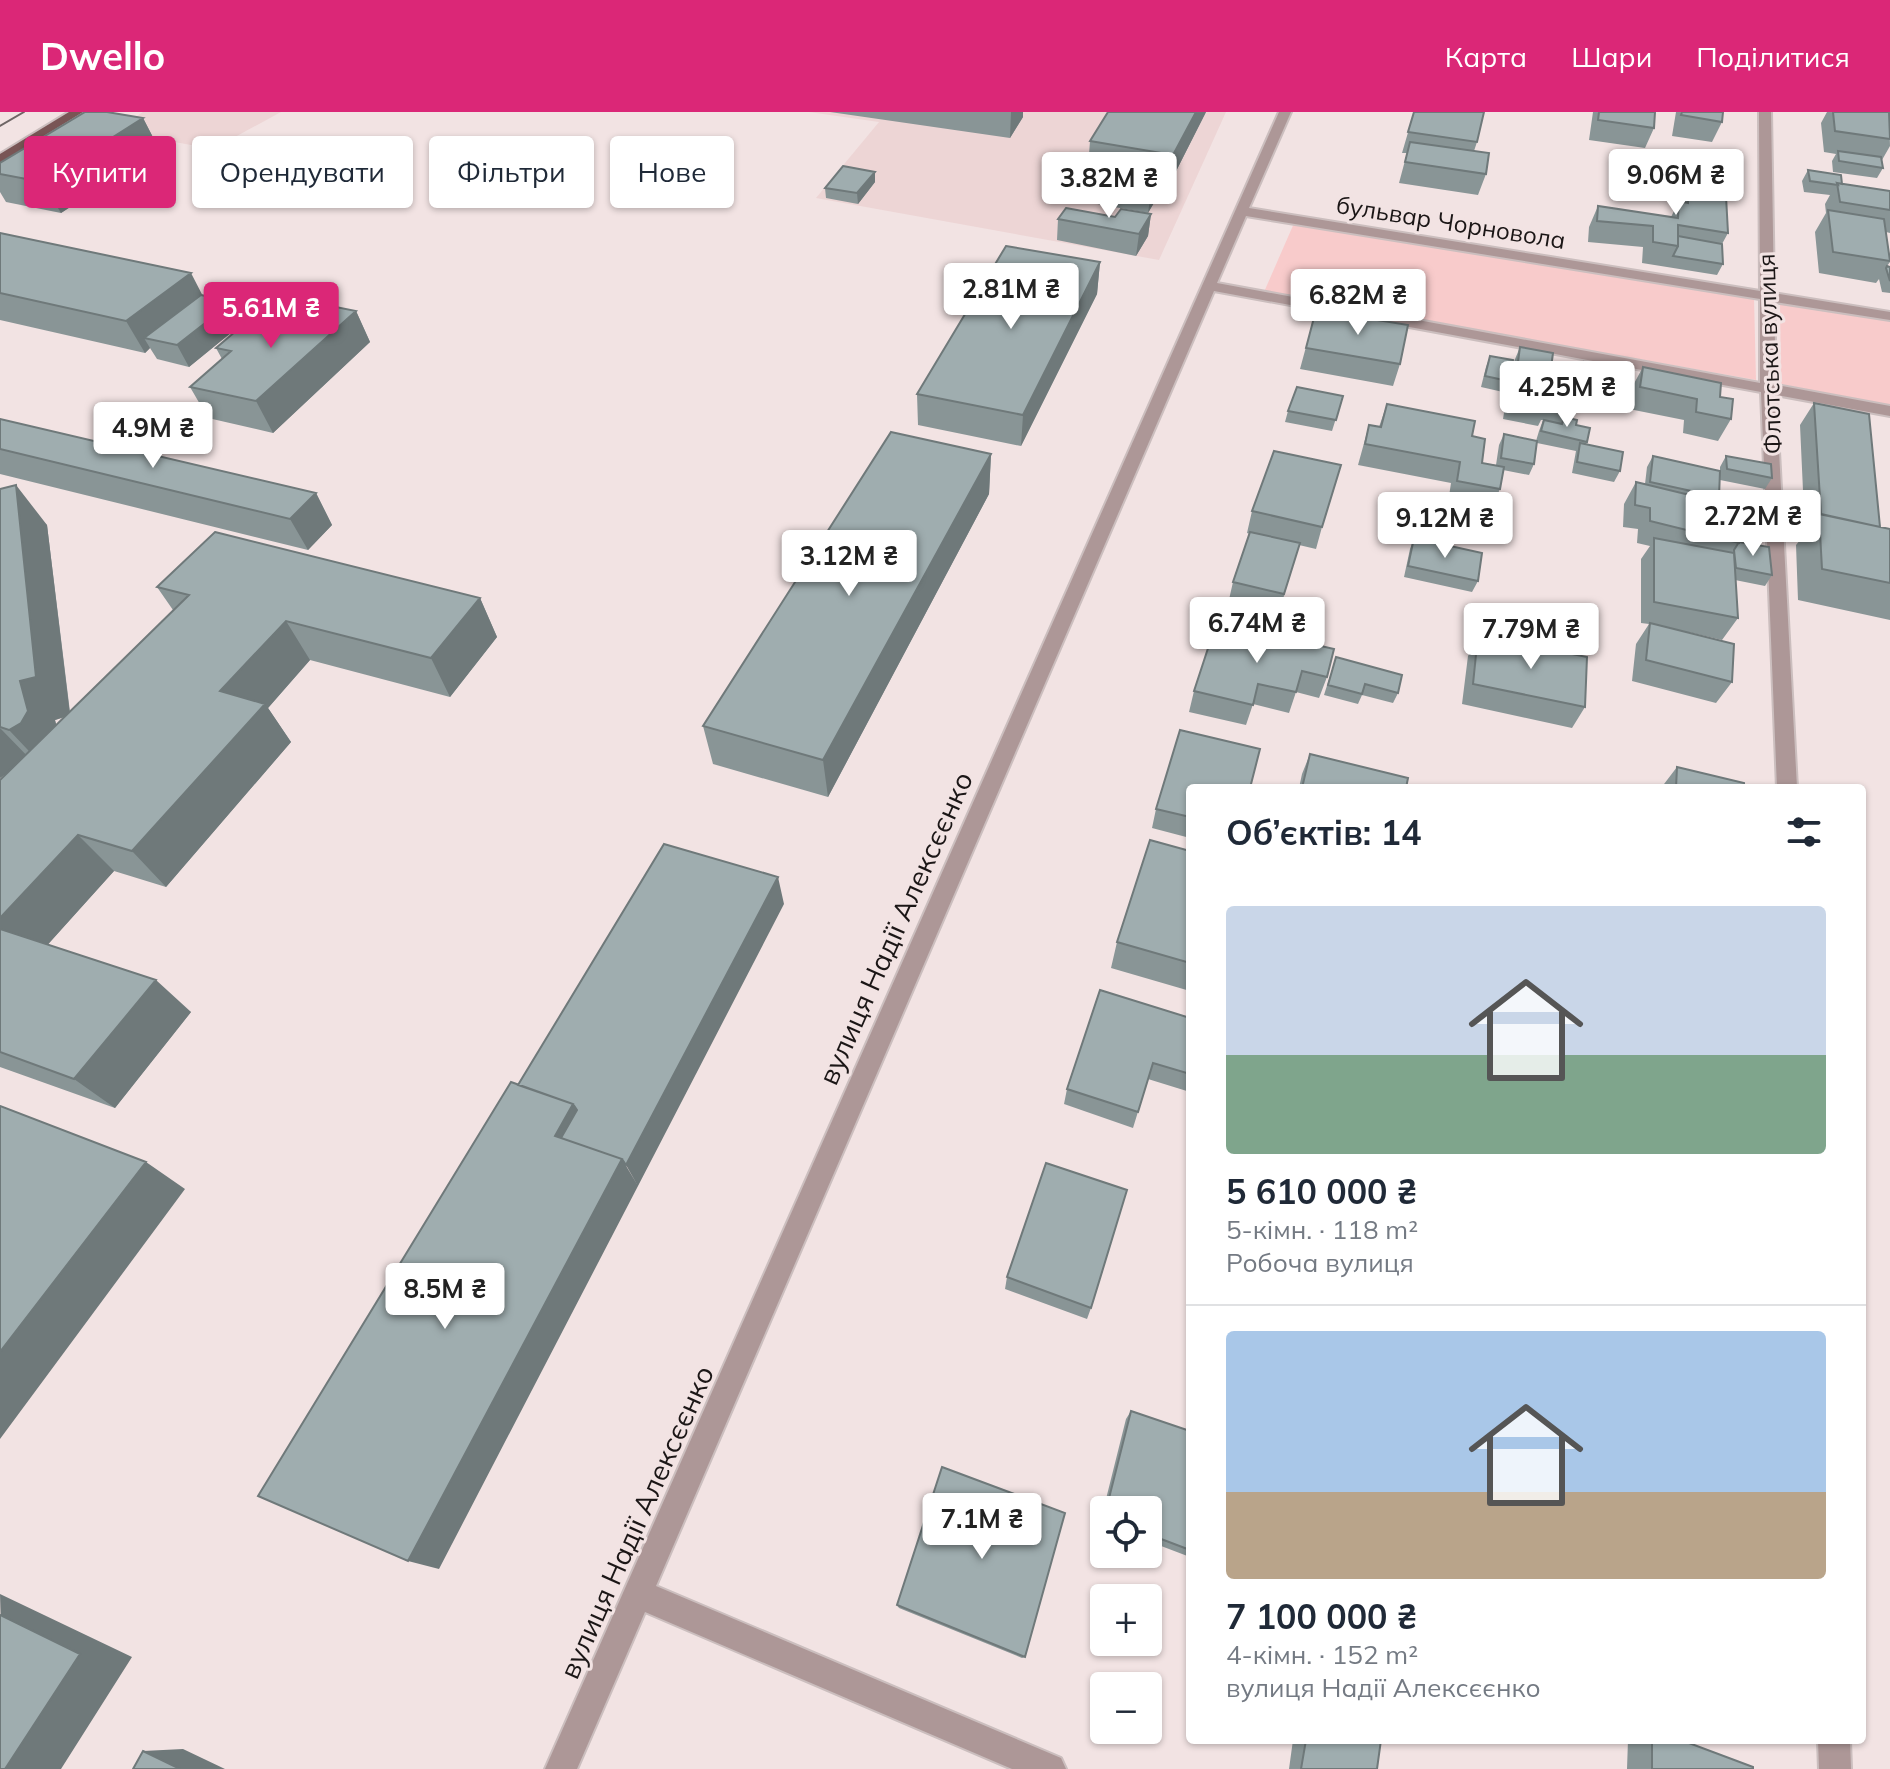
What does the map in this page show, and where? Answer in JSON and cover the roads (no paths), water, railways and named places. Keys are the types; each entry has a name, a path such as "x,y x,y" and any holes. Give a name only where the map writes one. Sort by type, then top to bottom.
{"main road":[{"path":"0,159 77,112"}],"street":[{"name":"вулиця Надії Алексєєнко","path":"561,1769 1285,112"},
{"name":"Флотська вулиця","path":"1765,112 1768,387 1787,784"},
{"name":"бульвар Чорновола","path":"1241,211 1890,316"},
{"path":"1208,286 1890,411"},
{"path":"637,1593 1050,1769"},
{"path":"1834,1744 1835,1769"}],"tram line":[{"path":"0,126 24,112"}]}
